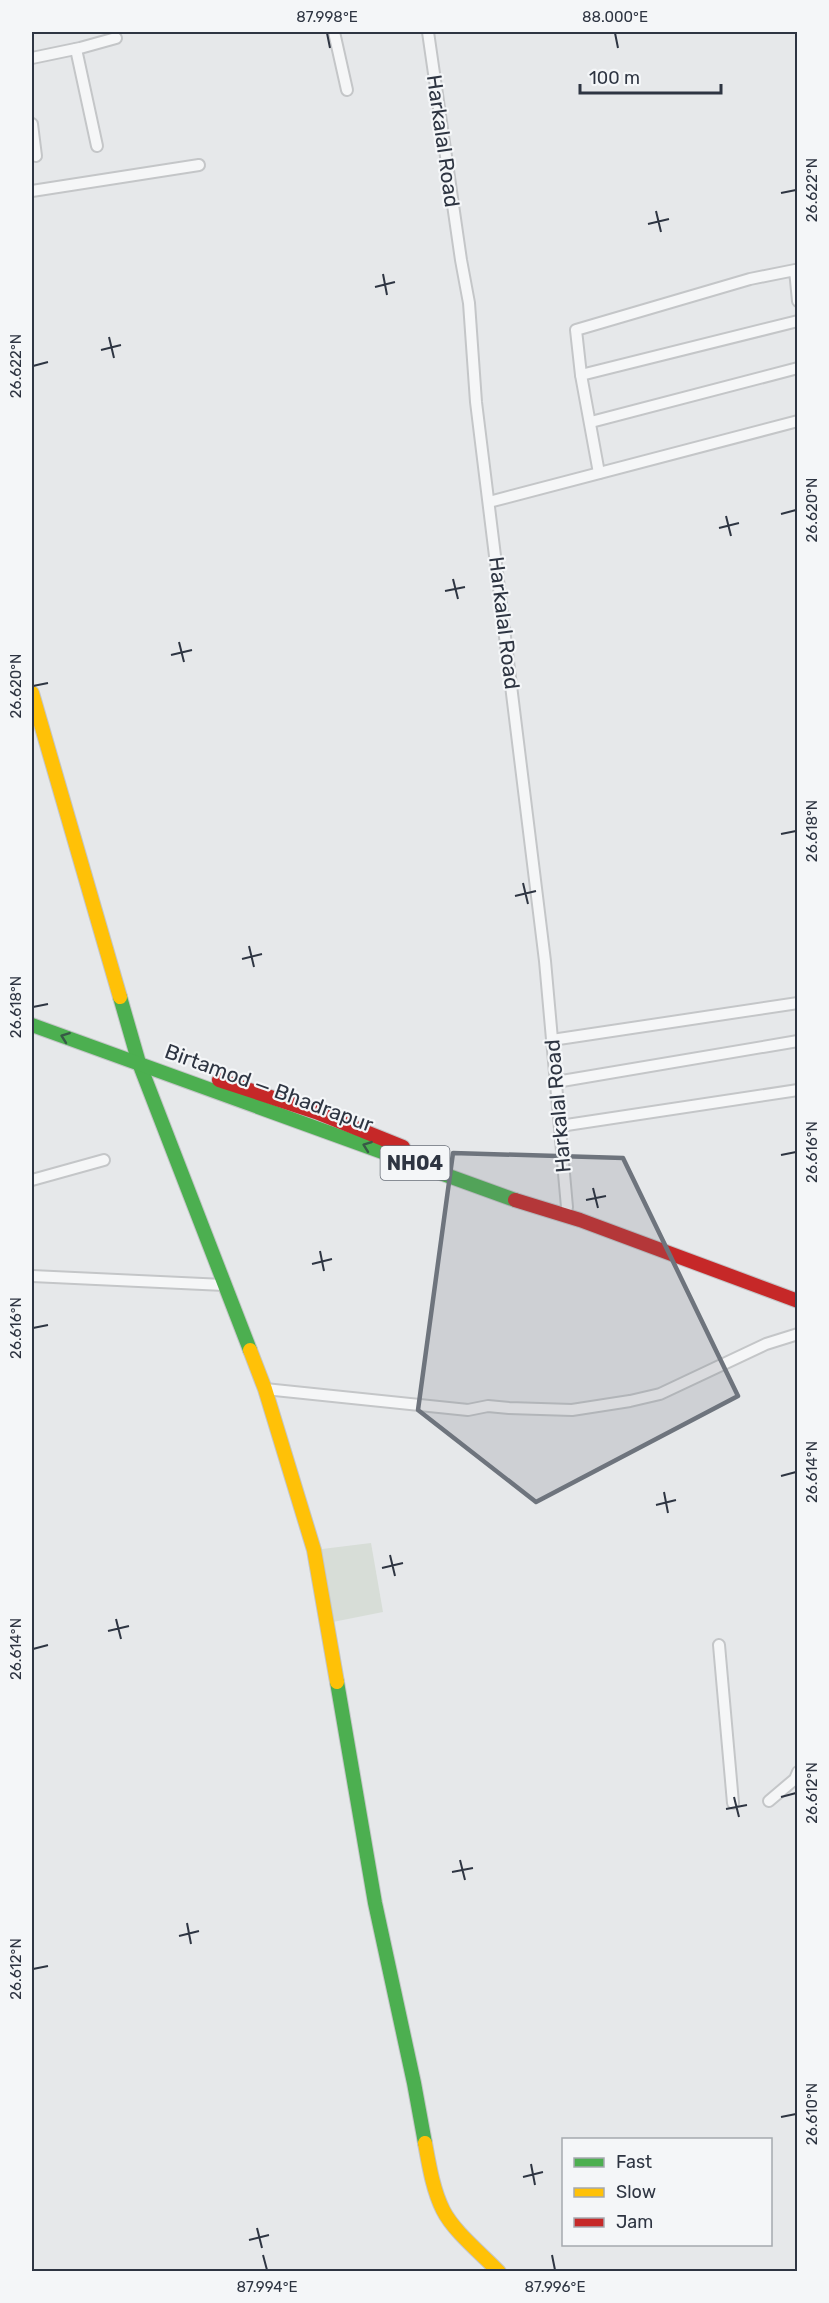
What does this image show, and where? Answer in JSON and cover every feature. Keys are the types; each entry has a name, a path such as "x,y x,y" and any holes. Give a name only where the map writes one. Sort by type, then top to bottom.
{"street":[{"path":"334,32 347,90"},
{"name":"Harkalal Road","path":"428,32 469,303 476,402 536,873 566,1211"},
{"path":"32,58 116,38"},
{"path":"76,49 96,146"},
{"path":"32,124 36,156"},
{"path":"32,191 199,165"},
{"path":"599,473 581,375 576,330 750,279 795,270 798,301"},
{"path":"581,375 798,321"},
{"path":"591,422 798,368"},
{"path":"489,502 798,420"},
{"path":"32,693 138,1057 265,1389 314,1550 374,1894 414,2083 430,2172 444,2211 458,2230 499,2271"},
{"path":"552,1040 798,1002"},
{"name":"Birtamod — Bhadrapur","path":"32,1013 138,1057"},
{"name":"Birtamod — Bhadrapur","path":"32,1025 316,1112 414,1157 798,1289"},
{"path":"556,1082 798,1041"},
{"path":"560,1126 798,1090"},
{"path":"32,1180 104,1160"},
{"name":"Birtamod — Bhadrapur","path":"566,1211 798,1301"},
{"path":"32,1276 224,1285"},
{"path":"265,1389 468,1410 488,1406 572,1410 609,1406 660,1394 766,1344 798,1334"},
{"path":"718,1645 733,1803"},
{"path":"768,1801 795,1779 798,1772"}],"highlighted area":[{"path":"453,1153 623,1158 738,1396 536,1502 418,1410"}],"shaded area":[{"path":"371,1543 383,1612 328,1623 314,1550"}],"traffic: fast":[{"path":"120,997 139,1063 250,1350"},
{"path":"32,1025 515,1200"},
{"path":"337,1682 375,1903 425,2143"}],"traffic: slow":[{"path":"32,693 120,997"},
{"path":"250,1350 265,1389 314,1550 337,1682"},
{"path":"425,2143 434,2186 443,2210 461,2235 499,2272"}],"traffic: jam":[{"path":"219,1080 316,1112 403,1147"},
{"path":"515,1200 580,1220 798,1301"}]}
